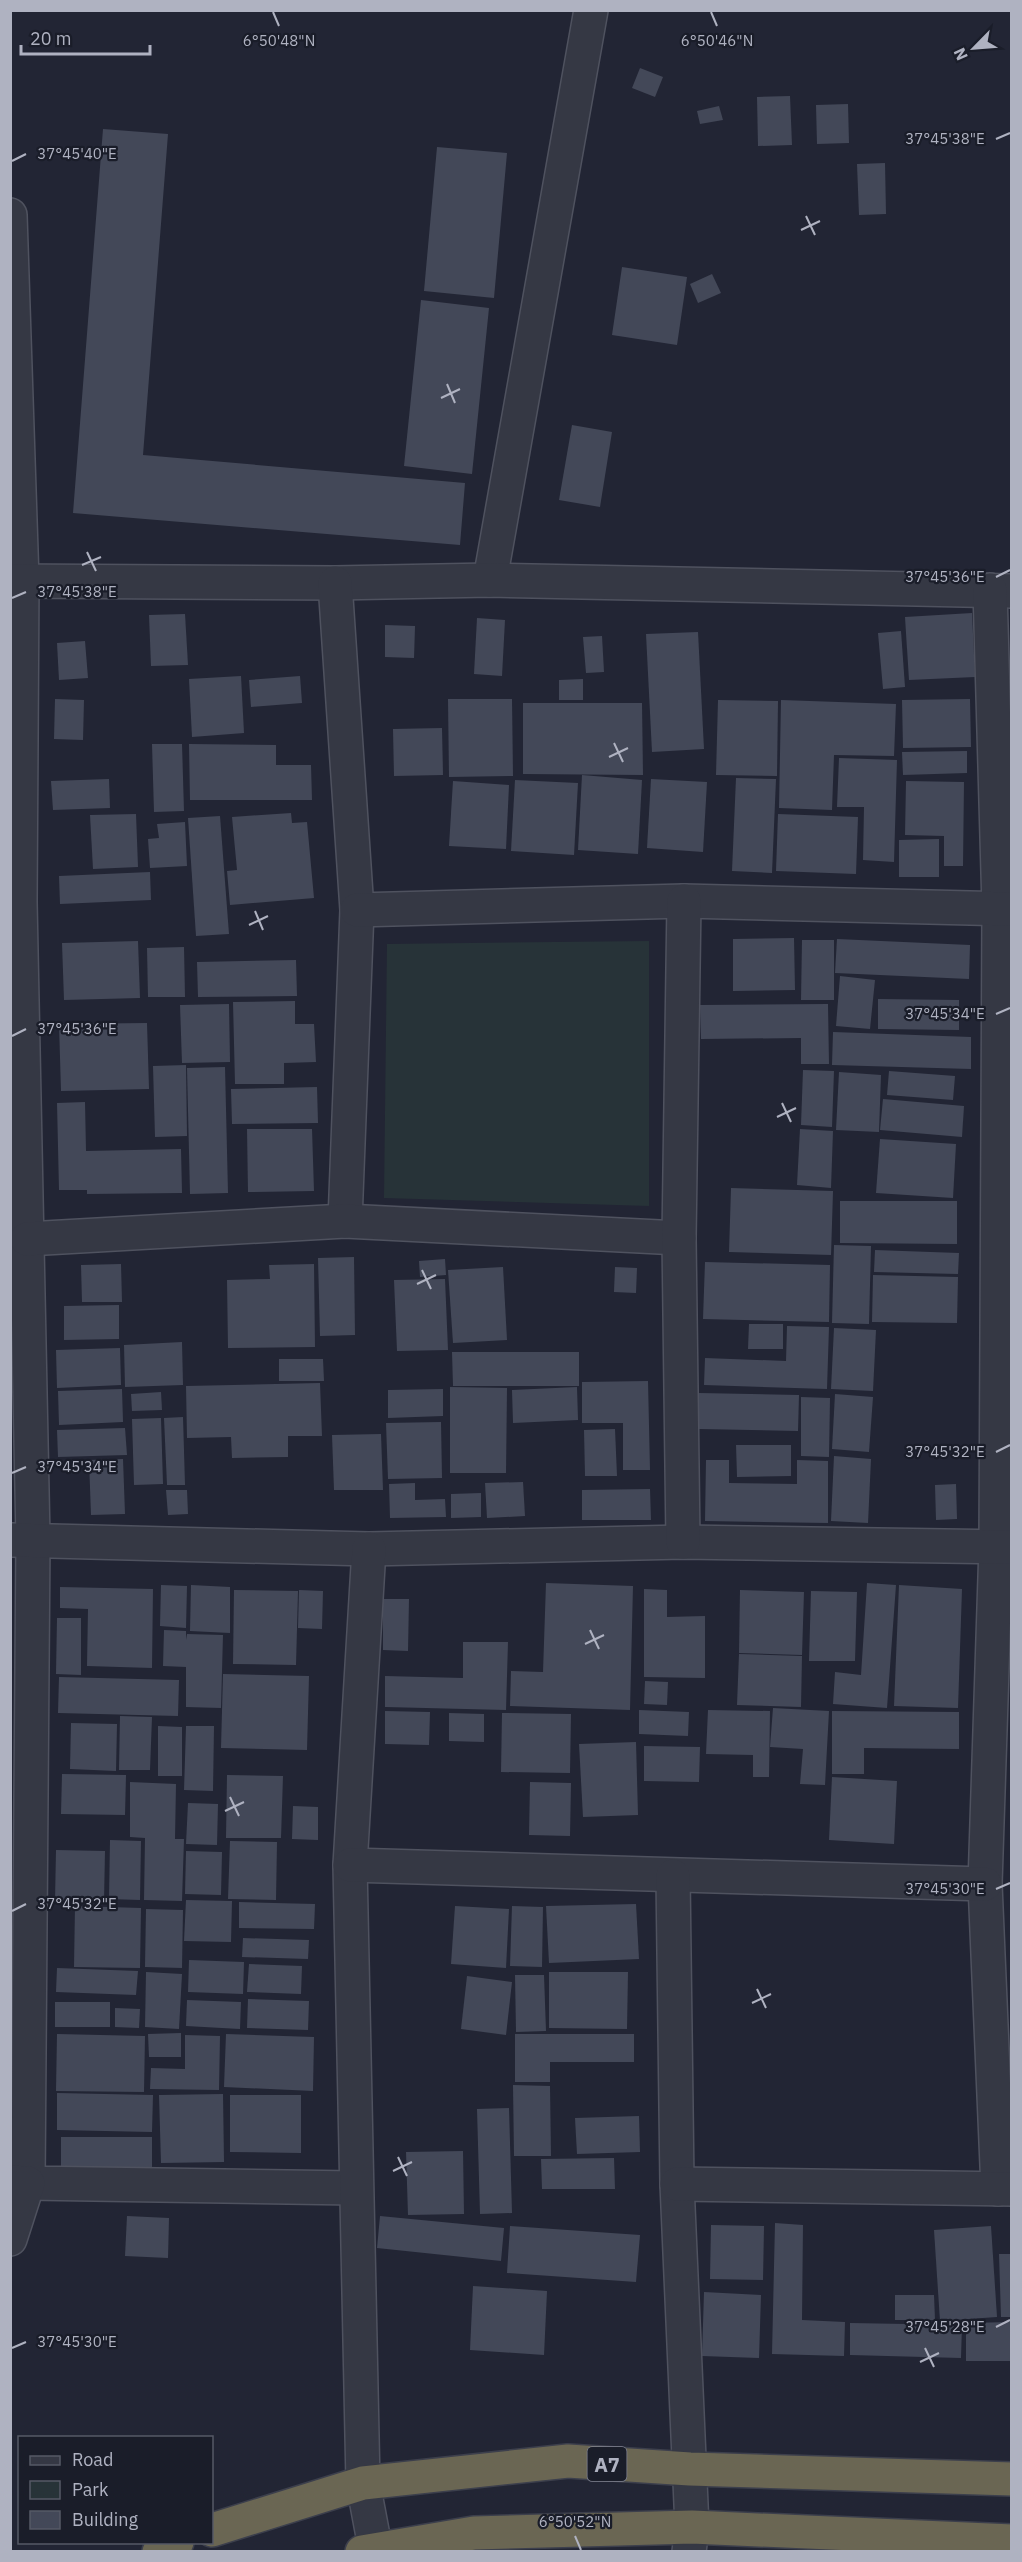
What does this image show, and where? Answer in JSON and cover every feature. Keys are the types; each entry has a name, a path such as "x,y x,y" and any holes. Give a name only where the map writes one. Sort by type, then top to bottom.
{"highway":[{"name":"A7","path":"213,2530 363,2483 568,2461 690,2469 1011,2479"},
{"path":"371,2550 474,2533 691,2539 1011,2541"},
{"path":"159,2552 173,2544"}],"street":[{"path":"490,580 591,10"},
{"path":"10,215 16,581 15,902 27,1239 22,1540 19,2183 10,2239"},
{"path":"16,581 335,583 490,580 1001,591 1005,909 1004,1546 985,1884 1005,2189 677,2184"},
{"path":"335,583 357,910 345,1221"},
{"path":"357,910 684,901 1005,909"},
{"path":"683,1542 679,1238 684,901"},
{"path":"27,1239 345,1221 679,1238"},
{"path":"22,1540 369,1549 683,1542 1004,1546"},
{"path":"369,1549 350,1864 355,2188 363,2483 371,2550"},
{"path":"350,1864 673,1876 985,1884"},
{"path":"673,1876 677,2184 691,2539"},
{"path":"19,2183 355,2188"}],"green space":[{"path":"649,941 649,1206 384,1198 387,944"}],"building":[{"path":"640,68 663,77 655,97 632,88"},
{"path":"790,96 792,145 758,146 757,97"},
{"path":"848,104 849,143 817,144 816,105"},
{"path":"719,106 723,120 700,124 697,111"},
{"path":"103,129 168,134 143,455 465,483 460,545 73,513"},
{"path":"437,147 507,153 494,298 424,291"},
{"path":"885,163 886,214 859,215 857,164"},
{"path":"622,267 687,277 677,345 612,335"},
{"path":"712,274 721,293 698,303 690,284"},
{"path":"421,300 489,308 472,474 404,466"},
{"path":"572,425 612,432 600,507 559,500"},
{"path":"972,613 975,677 909,680 905,617"},
{"path":"185,614 188,665 151,666 149,615"},
{"path":"477,618 505,620 502,676 474,674"},
{"path":"385,625 415,626 414,658 385,657"},
{"path":"901,631 905,687 883,689 878,633"},
{"path":"698,632 704,749 652,752 646,634"},
{"path":"602,636 604,672 586,673 583,637"},
{"path":"85,641 88,678 59,680 57,643"},
{"path":"241,676 244,733 192,737 189,679"},
{"path":"300,676 302,703 251,707 249,680"},
{"path":"583,679 583,700 559,700 559,680"},
{"path":"55,699 84,700 83,740 54,739"},
{"path":"448,699 512,699 513,776 449,777"},
{"path":"970,699 971,747 903,748 902,700"},
{"path":"718,700 778,701 777,776 716,775"},
{"path":"781,700 896,704 894,756 834,755 832,810 779,808"},
{"path":"523,703 642,703 643,775 523,774"},
{"path":"442,728 443,775 394,776 393,729"},
{"path":"152,744 182,744 184,811 154,812"},
{"path":"189,744 276,745 276,765 311,765 312,800 190,800"},
{"path":"967,751 967,773 903,775 902,752"},
{"path":"839,758 897,760 894,862 863,860 864,807 837,807"},
{"path":"582,775 642,780 638,854 578,850"},
{"path":"736,778 776,779 772,873 732,871"},
{"path":"109,779 110,808 53,810 51,781"},
{"path":"651,779 707,782 703,852 647,848"},
{"path":"515,780 578,783 574,855 511,851"},
{"path":"453,781 509,785 506,849 449,846"},
{"path":"906,781 964,782 963,866 944,866 944,836 905,835"},
{"path":"291,813 292,823 307,822 314,898 230,905 227,871 237,870 232,817"},
{"path":"136,814 138,867 93,869 90,815"},
{"path":"778,814 858,817 856,874 776,871"},
{"path":"220,816 229,934 196,936 188,818"},
{"path":"185,822 187,866 150,868 148,839 159,838 157,824"},
{"path":"939,839 939,877 899,877 899,840"},
{"path":"150,872 151,900 60,904 59,876"},
{"path":"794,938 795,990 733,991 733,939"},
{"path":"837,939 970,945 969,979 835,973"},
{"path":"802,940 834,940 834,1000 801,1000"},
{"path":"138,941 140,998 64,1000 62,943"},
{"path":"184,947 185,997 148,997 147,948"},
{"path":"296,960 297,996 198,997 197,962"},
{"path":"840,976 875,980 870,1029 836,1026"},
{"path":"878,999 959,1000 959,1030 878,1029"},
{"path":"295,1001 295,1024 314,1024 316,1062 284,1063 284,1084 235,1084 233,1002"},
{"path":"229,1004 230,1062 182,1063 180,1005"},
{"path":"828,1004 829,1064 801,1064 801,1038 701,1039 700,1005"},
{"path":"147,1023 149,1089 61,1091 59,1024"},
{"path":"833,1032 971,1037 971,1069 832,1065"},
{"path":"186,1065 187,1136 155,1137 153,1066"},
{"path":"225,1067 228,1193 190,1194 187,1068"},
{"path":"803,1070 834,1071 832,1127 801,1125"},
{"path":"889,1071 955,1076 953,1100 887,1095"},
{"path":"839,1072 881,1075 879,1132 836,1130"},
{"path":"317,1087 318,1123 232,1124 231,1089"},
{"path":"883,1099 964,1106 962,1137 880,1130"},
{"path":"85,1102 86,1151 181,1149 182,1193 87,1194 87,1190 59,1190 57,1103"},
{"path":"247,1129 312,1129 314,1191 248,1192"},
{"path":"800,1129 833,1131 831,1188 797,1185"},
{"path":"880,1139 956,1144 953,1198 876,1193"},
{"path":"731,1188 833,1191 831,1255 729,1252"},
{"path":"840,1201 957,1201 957,1244 840,1243"},
{"path":"834,1245 871,1246 869,1324 832,1323"},
{"path":"875,1250 959,1253 958,1274 874,1272"},
{"path":"354,1257 355,1335 320,1336 318,1258"},
{"path":"445,1259 446,1275 420,1277 419,1261"},
{"path":"705,1262 830,1265 829,1322 703,1319"},
{"path":"121,1264 122,1302 82,1302 81,1265"},
{"path":"314,1264 315,1347 228,1348 227,1280 270,1279 269,1265"},
{"path":"503,1267 507,1340 453,1343 448,1270"},
{"path":"615,1267 637,1268 636,1293 614,1292"},
{"path":"873,1275 958,1277 957,1323 872,1322"},
{"path":"445,1279 448,1350 397,1351 394,1280"},
{"path":"119,1305 119,1339 64,1340 64,1306"},
{"path":"749,1324 783,1324 783,1349 748,1349"},
{"path":"787,1326 829,1327 827,1389 704,1385 705,1358 786,1361"},
{"path":"834,1328 876,1330 873,1391 831,1389"},
{"path":"182,1342 183,1385 125,1387 124,1345"},
{"path":"120,1348 121,1385 57,1388 56,1350"},
{"path":"452,1352 579,1352 579,1386 453,1386"},
{"path":"279,1359 323,1359 324,1381 279,1381"},
{"path":"648,1381 650,1470 623,1470 623,1423 582,1423 582,1382"},
{"path":"320,1383 322,1436 288,1436 288,1457 232,1458 231,1437 187,1438 186,1386"},
{"path":"450,1387 507,1388 506,1473 450,1473"},
{"path":"577,1387 578,1420 513,1423 512,1390"},
{"path":"122,1389 123,1422 59,1425 58,1391"},
{"path":"443,1389 443,1416 388,1418 388,1390"},
{"path":"161,1392 162,1410 132,1411 131,1394"},
{"path":"699,1393 799,1395 798,1431 699,1429"},
{"path":"835,1394 873,1397 869,1452 832,1449"},
{"path":"801,1397 830,1398 829,1457 801,1456"},
{"path":"183,1417 185,1485 167,1485 164,1418"},
{"path":"161,1418 163,1484 134,1485 132,1419"},
{"path":"441,1422 442,1478 388,1479 386,1423"},
{"path":"125,1428 127,1455 58,1457 57,1430"},
{"path":"615,1429 617,1476 585,1476 584,1430"},
{"path":"381,1434 383,1490 334,1490 332,1435"},
{"path":"736,1445 791,1445 791,1476 737,1477"},
{"path":"834,1456 871,1459 868,1523 831,1521"},
{"path":"123,1459 125,1514 91,1515 89,1460"},
{"path":"706,1460 729,1460 729,1483 797,1484 797,1460 828,1461 828,1523 705,1521"},
{"path":"523,1482 525,1516 487,1518 485,1483"},
{"path":"415,1483 415,1500 445,1499 446,1517 390,1518 389,1484"},
{"path":"956,1484 957,1519 936,1520 935,1485"},
{"path":"650,1489 651,1520 582,1520 582,1490"},
{"path":"166,1490 187,1490 188,1514 168,1515"},
{"path":"481,1493 481,1517 451,1518 451,1494"},
{"path":"546,1583 633,1586 630,1710 510,1706 511,1671 543,1672"},
{"path":"867,1583 896,1585 887,1708 833,1704 835,1672 861,1675"},
{"path":"161,1585 187,1586 186,1628 160,1626"},
{"path":"191,1585 230,1587 230,1633 190,1631"},
{"path":"899,1585 962,1589 958,1708 894,1706"},
{"path":"60,1587 153,1589 152,1668 87,1666 88,1609 60,1608"},
{"path":"644,1589 667,1590 667,1617 705,1616 705,1678 644,1677"},
{"path":"234,1590 298,1591 296,1665 233,1664"},
{"path":"299,1590 323,1591 322,1629 298,1628"},
{"path":"740,1590 804,1592 802,1655 739,1653"},
{"path":"811,1591 857,1592 855,1661 809,1661"},
{"path":"383,1599 409,1599 408,1651 383,1650"},
{"path":"57,1618 81,1618 81,1675 56,1674"},
{"path":"164,1630 186,1631 186,1640 187,1634 223,1635 221,1708 186,1707 186,1667 163,1666"},
{"path":"463,1642 508,1642 506,1710 385,1707 385,1676 463,1678"},
{"path":"739,1654 802,1656 801,1707 737,1705"},
{"path":"223,1674 309,1676 307,1750 221,1748"},
{"path":"59,1677 179,1680 178,1716 58,1713"},
{"path":"645,1681 668,1682 667,1705 644,1704"},
{"path":"773,1708 829,1711 825,1785 800,1784 803,1749 770,1747"},
{"path":"639,1710 689,1712 688,1736 639,1734"},
{"path":"708,1710 770,1711 769,1777 753,1777 753,1755 706,1754"},
{"path":"385,1711 430,1712 429,1745 385,1744"},
{"path":"832,1711 959,1712 959,1749 864,1748 864,1774 832,1774"},
{"path":"449,1713 484,1714 484,1742 449,1741"},
{"path":"502,1713 571,1714 570,1773 501,1772"},
{"path":"120,1716 152,1717 150,1770 119,1770"},
{"path":"71,1723 117,1724 116,1771 70,1769"},
{"path":"158,1726 182,1727 182,1776 158,1776"},
{"path":"186,1726 214,1726 213,1791 184,1790"},
{"path":"636,1742 638,1815 583,1817 579,1744"},
{"path":"644,1746 700,1747 699,1782 644,1781"},
{"path":"62,1774 126,1775 125,1815 61,1814"},
{"path":"227,1775 283,1776 281,1838 226,1838"},
{"path":"832,1777 897,1781 894,1844 829,1840"},
{"path":"130,1782 176,1784 175,1839 184,1839 182,1901 144,1900 145,1838 130,1837"},
{"path":"530,1782 571,1783 570,1836 529,1835"},
{"path":"188,1803 218,1804 217,1845 186,1844"},
{"path":"293,1806 318,1807 318,1840 292,1839"},
{"path":"110,1840 141,1841 140,1900 109,1899"},
{"path":"230,1841 277,1842 276,1900 228,1899"},
{"path":"56,1850 105,1851 104,1901 55,1901"},
{"path":"186,1851 222,1852 221,1895 185,1894"},
{"path":"186,1900 232,1901 231,1942 184,1941"},
{"path":"239,1902 315,1904 314,1929 239,1928"},
{"path":"636,1904 639,1959 549,1963 546,1906"},
{"path":"75,1906 141,1908 140,1968 74,1967"},
{"path":"455,1906 509,1909 506,1968 451,1964"},
{"path":"512,1906 543,1907 542,1967 510,1966"},
{"path":"146,1909 183,1910 182,1968 145,1967"},
{"path":"243,1938 309,1940 308,1959 242,1957"},
{"path":"189,1960 244,1962 243,1994 188,1992"},
{"path":"249,1964 302,1966 301,1994 247,1992"},
{"path":"57,1968 138,1971 136,1995 56,1992"},
{"path":"146,1972 182,1974 179,2029 145,2027"},
{"path":"549,1972 628,1972 627,2029 549,2028"},
{"path":"515,1975 544,1975 546,2031 516,2032"},
{"path":"467,1976 512,1982 506,2035 461,2029"},
{"path":"248,1999 309,2001 308,2030 247,2028"},
{"path":"187,2000 241,2002 240,2029 186,2026"},
{"path":"55,2002 110,2002 110,2027 55,2027"},
{"path":"115,2008 140,2009 139,2028 115,2027"},
{"path":"181,2033 181,2057 149,2057 148,2034"},
{"path":"57,2034 145,2036 144,2092 56,2091"},
{"path":"226,2034 314,2037 313,2091 224,2087"},
{"path":"515,2034 634,2034 634,2062 550,2062 550,2082 515,2082"},
{"path":"185,2035 220,2036 219,2090 150,2089 151,2068 185,2069"},
{"path":"513,2085 550,2086 551,2156 514,2156"},
{"path":"57,2093 153,2095 152,2132 57,2130"},
{"path":"223,2094 224,2162 161,2163 159,2095"},
{"path":"230,2095 301,2095 301,2153 230,2152"},
{"path":"509,2108 512,2213 480,2214 477,2109"},
{"path":"639,2116 640,2152 577,2154 575,2118"},
{"path":"61,2137 152,2137 152,2169 61,2169"},
{"path":"463,2151 464,2214 408,2215 406,2152"},
{"path":"614,2158 615,2189 542,2189 541,2159"},
{"path":"127,2216 169,2218 168,2258 125,2256"},
{"path":"380,2216 504,2228 501,2261 377,2248"},
{"path":"775,2223 803,2225 802,2320 845,2322 844,2356 772,2354"},
{"path":"711,2225 764,2226 763,2280 710,2279"},
{"path":"510,2226 640,2235 636,2282 507,2273"},
{"path":"991,2226 997,2317 940,2321 934,2230"},
{"path":"999,2254 1012,2254 1012,2317 1001,2317"},
{"path":"473,2286 547,2291 544,2355 470,2350"},
{"path":"704,2292 761,2295 759,2358 702,2356"},
{"path":"895,2295 934,2295 935,2320 895,2320"},
{"path":"1012,2322 1012,2361 966,2361 966,2323"},
{"path":"850,2323 962,2325 961,2358 850,2355"}]}
